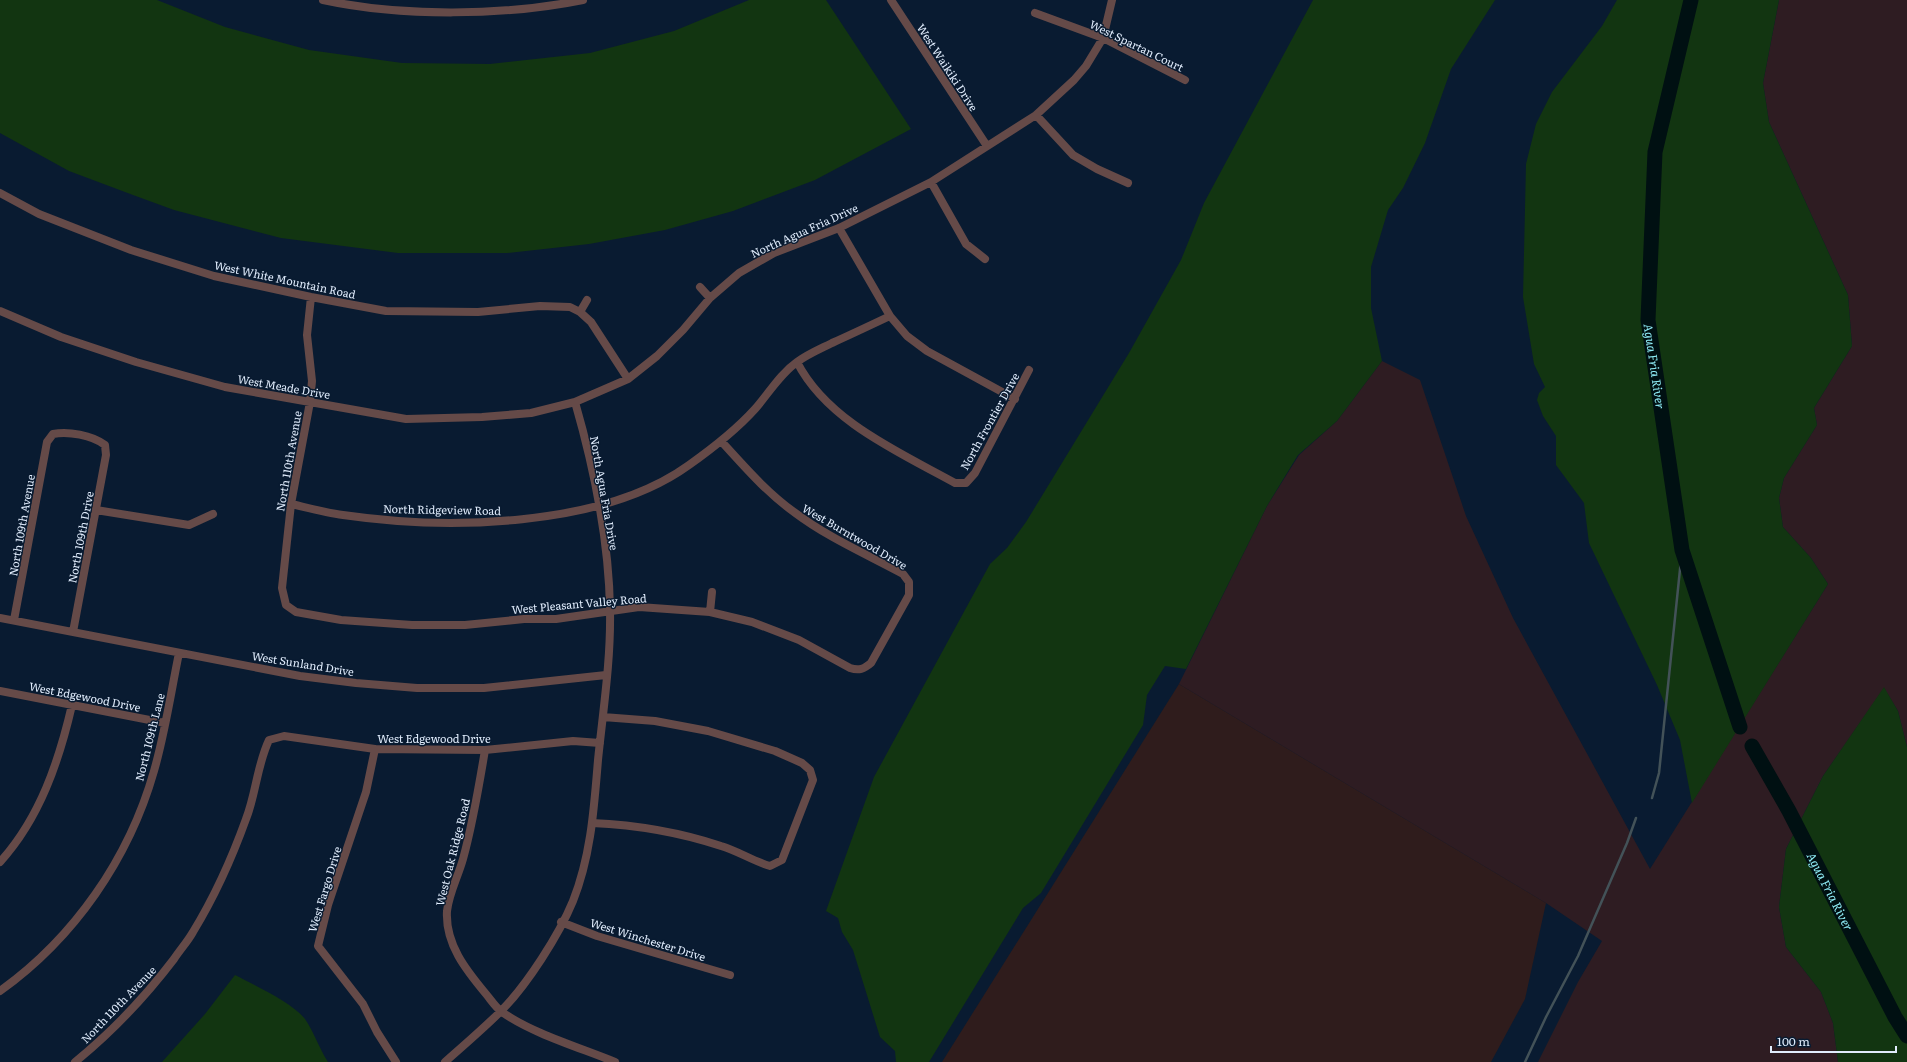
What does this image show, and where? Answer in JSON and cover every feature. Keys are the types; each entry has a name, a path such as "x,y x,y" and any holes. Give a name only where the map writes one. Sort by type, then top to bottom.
{"street":[{"path":"323,0 395,10 494,12 584,0"},
{"name":"West Waikiki Drive","path":"891,0 988,146"},
{"name":"North Agua Fria Drive","path":"445,1062 501,1011 538,963 572,902 580,878 592,823 603,716 610,610 604,544 589,450 575,402 628,379 657,356 684,330 710,298 739,273 774,253 839,228 931,182 1036,115 1074,80 1086,66 1103,38 1112,0"},
{"name":"West Spartan Court","path":"1035,13 1103,38 1185,80"},
{"path":"1036,115 1074,155 1096,169 1128,183"},
{"path":"931,182 966,244 985,259"},
{"name":"West White Mountain Road","path":"0,193 39,214 131,250 214,276 310,297 386,311 478,312 540,306 570,307 580,312 591,322 628,379"},
{"path":"839,228 890,316 907,336 927,351 1015,399"},
{"path":"700,287 710,298"},
{"name":"North 110th Avenue","path":"286,604 282,588 291,504 310,402 312,381 307,335 310,297"},
{"path":"580,312 587,300"},
{"name":"West Meade Drive","path":"0,311 61,336 136,362 226,387 406,419 482,417 531,413 575,402"},
{"name":"North Ridgeview Road","path":"291,504 343,515 392,520 458,522 510,521 598,507 645,490 688,467 722,441 754,409 777,380 797,362 810,353 890,316"},
{"name":"North Frontier Drive","path":"797,362 803,374 817,390 839,414 854,426 955,483 966,483 975,473 1030,370"},
{"name":"North 109th Drive","path":"52,434 62,432 98,439 105,445 106,455 73,632"},
{"name":"North 109th Avenue","path":"14,620 47,442 52,434"},
{"name":"West Burntwood Drive","path":"722,441 763,486 794,512 821,530 903,574 909,582 909,595 870,663 865,668"},
{"path":"96,510 190,525 213,514"},
{"path":"710,612 712,592"},
{"name":"West Pleasant Valley Road","path":"286,604 296,612 341,620 412,624 465,624 524,619 556,619 610,610 639,608 710,612 752,622 798,640 850,668 857,670 865,668"},
{"name":"West Sunland Drive","path":"0,618 300,676 417,688 484,688 606,675"},
{"name":"North 109th Lane","path":"0,991 44,955 80,915 109,875 132,830 154,772 179,653"},
{"name":"West Edgewood Drive","path":"0,691 165,723"},
{"path":"0,862 28,824 45,791 63,744 72,705"},
{"path":"592,823 632,825 685,835 723,846 770,866 782,860 786,852 813,780 810,770 802,763 774,751 708,731 655,721 603,716"},
{"name":"West Edgewood Drive","path":"269,740 284,736 375,749 485,750 573,741 600,743"},
{"name":"North 110th Avenue","path":"75,1062 99,1042 152,987 193,933 220,883 250,811 264,751 269,740"},
{"name":"West Fargo Drive","path":"375,749 366,792 328,905 318,946 363,1004 377,1032 396,1062"},
{"name":"West Oak Ridge Road","path":"485,750 475,810 462,860 451,892 448,911 448,927 451,941 470,975 501,1011 526,1026 615,1062"},
{"name":"West Winchester Drive","path":"562,922 597,936 730,975"}],"shaded area":[{"path":"1779,0 1907,0 1907,747 1898,711 1884,688 1823,776 1786,849 1779,907 1786,947 1821,992 1833,1023 1838,1062 1538,1062 1578,982 1602,941 1546,903 1179,684 1267,506 1299,455 1337,421 1382,361 1420,380 1466,516 1513,618 1650,869 1828,584 1811,558 1783,527 1779,498 1784,478 1817,425 1814,408 1852,346 1848,295 1769,122 1763,83"},
{"path":"1179,684 1546,903 1525,999 1491,1062 942,1062"}],"green space":[{"path":"0,0 157,0 225,27 309,50 402,63 490,64 590,53 674,31 749,0 826,0 911,129 815,180 733,211 665,230 589,244 507,253 398,253 281,238 174,210 133,195 69,171 0,133"},
{"path":"1313,0 1495,0 1451,69 1425,143 1403,188 1388,210 1371,267 1371,308 1382,361 1337,421 1298,455 1267,506 1186,669 1165,666 1147,695 1143,725 1041,893 1023,908 929,1062 896,1062 895,1051 880,1037 853,950 842,932 838,918 826,911 874,777 990,564 1007,548 1026,522 1129,353 1181,260 1204,203"},
{"path":"1617,0 1779,0 1763,83 1769,122 1848,295 1852,346 1814,408 1817,425 1784,478 1779,498 1783,527 1811,558 1828,584 1692,803 1680,740 1657,685 1589,543 1584,503 1556,465 1556,436 1543,416 1537,400 1539,393 1545,387 1534,364 1523,297 1526,164 1536,124 1552,92 1602,26"},
{"path":"1884,687 1898,711 1907,747 1907,1062 1838,1062 1833,1023 1821,992 1786,947 1779,907 1786,849 1823,776"},
{"path":"235,975 272,994 299,1013 308,1024 328,1062 162,1062 205,1014"}],"waterway":[{"name":"Agua Fria River","path":"1691,0 1655,152 1648,320 1682,550 1740,727"},
{"path":"1652,798 1659,773 1682,550"},
{"name":"Agua Fria River","path":"1752,746 1789,811 1895,1017 1907,1036"},
{"path":"1525,1062 1546,1017 1578,956 1627,843 1636,818"}]}
